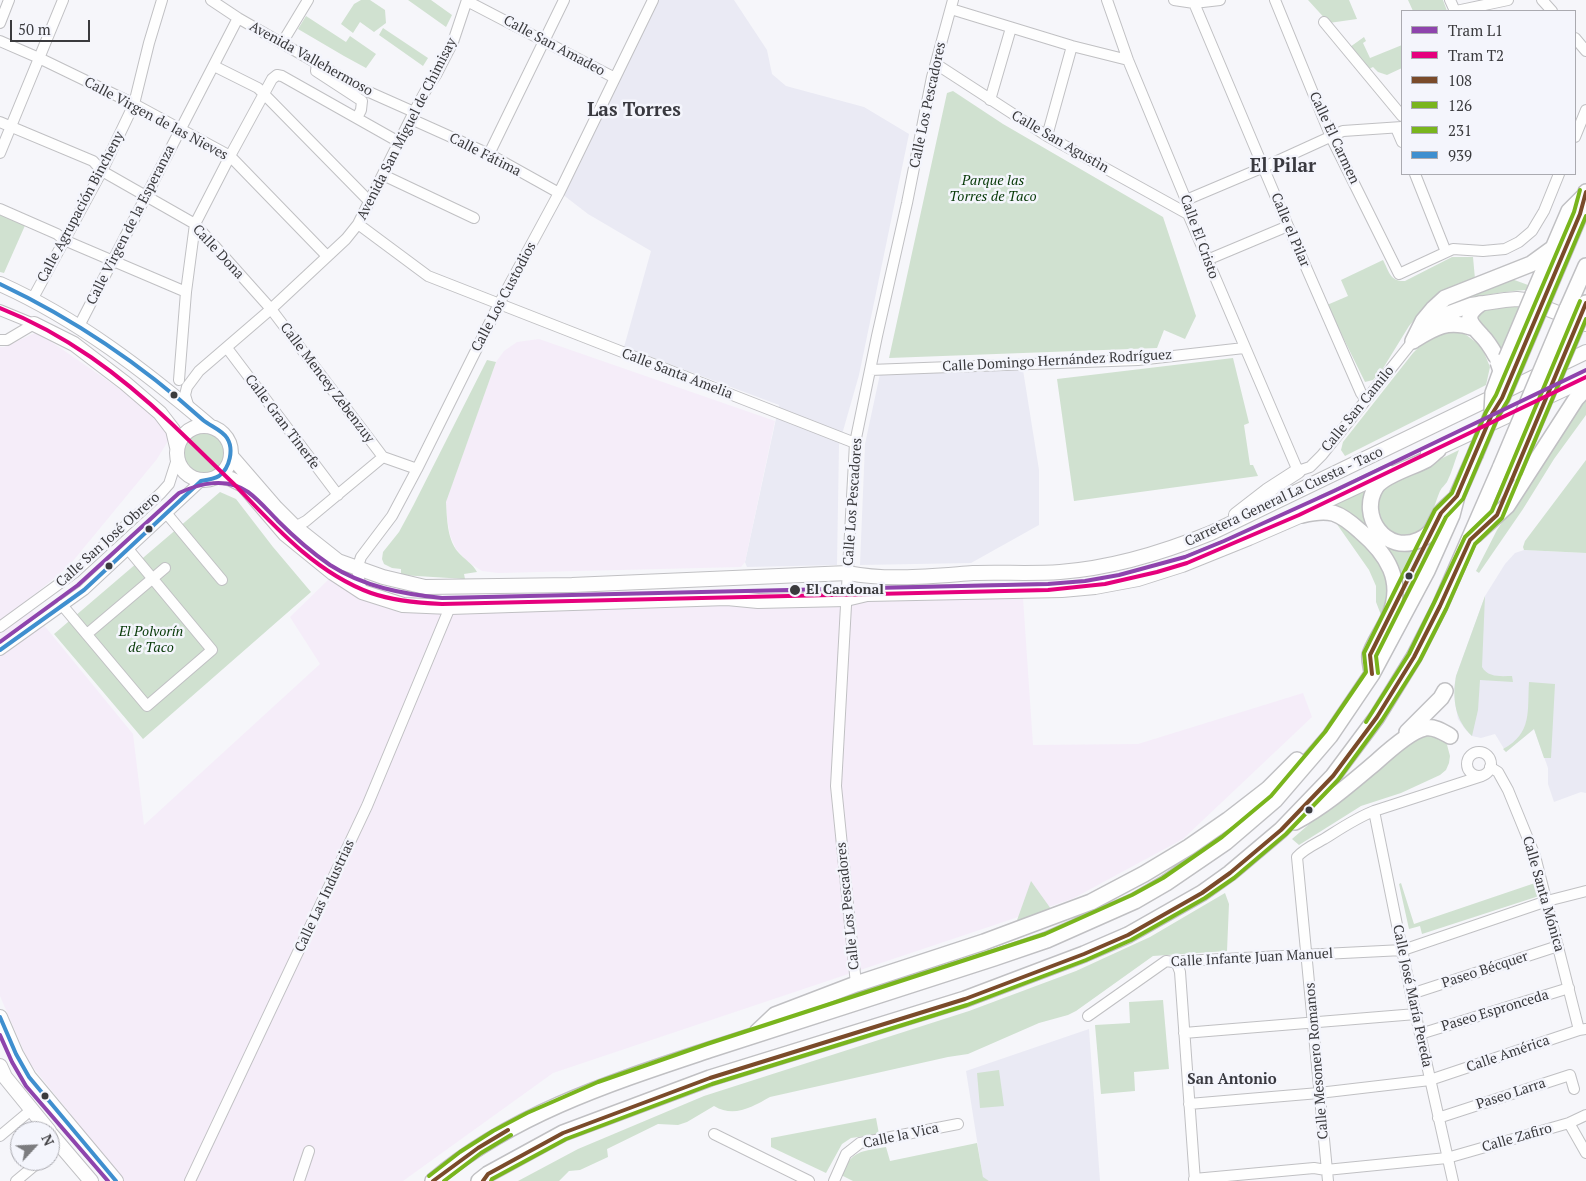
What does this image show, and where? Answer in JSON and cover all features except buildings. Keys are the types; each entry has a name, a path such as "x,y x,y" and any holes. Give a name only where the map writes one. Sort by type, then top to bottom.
{"highway":[{"path":"433,1181 478,1148 510,1129 552,1109 626,1078 1046,940 1135,901 1166,883 1226,842 1274,800 1330,736 1372,674 1427,571 1452,515 1457,496 1474,455 1492,414 1502,398 1538,297 1553,248 1569,212 1585,194"},
{"path":"1492,414 1492,393 1501,371 1580,214 1585,194"},
{"path":"1413,341 1423,321 1446,298 1531,264 1553,248"},
{"path":"483,1179 562,1133 701,1081 965,999 1084,954 1128,935 1202,893 1230,873 1281,830 1333,776 1377,717 1418,648 1440,606 1470,540 1508,469 1580,313 1586,266"},
{"path":"1480,304 1470,315 1470,321 1489,344 1496,356 1501,371"},
{"path":"1413,341 1441,325 1453,323 1474,328"},
{"path":"1470,540 1507,506 1576,399 1586,388"},
{"path":"1438,450 1428,459 1383,480 1376,487 1370,512 1374,524 1382,535 1390,540 1399,543 1414,542 1431,533 1441,513 1457,496"},
{"path":"1497,515 1508,469"},
{"path":"1302,515 1320,511 1336,514 1348,520 1380,550 1389,564 1395,583 1394,605 1370,655 1372,674"},
{"path":"1402,740 1407,732 1441,698 1445,691"},
{"path":"1281,830 1310,814 1338,794 1402,740 1425,728 1437,729 1450,736"},
{"path":"754,1035 775,1015 856,984 984,942 1091,902 1144,874 1189,847 1228,820 1268,789 1303,752 1330,736"}],"main road":[{"path":"0,284 33,298 79,326 162,386 211,427 222,432 228,439 231,448 227,469 211,480 201,481 186,474 177,453 172,430 160,413 74,344 34,324"},
{"path":"1413,341 1429,324 1444,315 1471,305 1517,299 1580,313"},
{"name":"Carretera General La Cuesta - Taco","path":"231,456 270,502 295,527 338,561 383,577 425,587 572,585 848,573 866,577 906,577 979,573 1060,572 1096,568 1147,557 1211,533 1586,352"},
{"name":"Carretera General La Cuesta - Taco","path":"219,476 243,485 285,534 326,567 362,592 403,605 450,607 727,598 758,602 846,599 867,594 1062,590 1095,587 1138,579 1182,566 1302,515 1322,503 1586,379"},
{"path":"177,453 181,438 189,430 199,426 211,427"},
{"path":"1211,533 1267,490 1298,471"},
{"path":"255,499 301,541 326,559 341,569 358,569"},
{"path":"0,1017 16,1054 29,1077 116,1181"},
{"path":"2,1074 40,1121"},
{"path":"60,1153 88,1180"}],"street":[{"path":"0,23 9,0"},
{"path":"0,153 63,0"},
{"name":"Calle Agrupación Bincheny","path":"33,298 102,171 134,104 148,42 162,0"},
{"name":"Avenida Vallehermoso","path":"211,0 238,18 412,116"},
{"path":"282,43 308,0"},
{"name":"Calle San Amadeo","path":"467,0 615,78"},
{"name":"Avenida San Miguel de Chimisay","path":"189,408 185,395 187,387 199,371 271,309 346,239 358,224 412,116 453,42 467,0"},
{"path":"488,154 564,0"},
{"name":"Calle Los Custodios","path":"358,569 361,557 392,516 417,469 499,304 559,193 653,0"},
{"name":"Calle El Cristo","path":"1107,0 1128,60 1186,200 1188,214 1298,471"},
{"path":"1174,0 1194,3 1220,0"},
{"name":"Calle El Carmen","path":"1275,0 1331,136 1400,274 1446,252"},
{"path":"1461,10 1508,0"},
{"path":"1542,0 1551,10"},
{"name":"Calle el Pilar","path":"1194,3 1288,226 1361,393 1366,400"},
{"path":"952,5 1011,28 1128,60"},
{"name":"Calle Los Pescadores","path":"856,984 836,786 855,443 908,203 932,77 952,5"},
{"name":"Calle Virgen de la Esperanza","path":"79,326 238,18"},
{"path":"1324,22 1401,115"},
{"path":"990,100 1011,28"},
{"path":"1576,39 1586,51"},
{"name":"Calle Virgen de las Nieves","path":"0,42 39,58 134,104 230,156 327,256"},
{"path":"1047,136 1072,46"},
{"path":"317,63 316,71 362,101 361,110 357,118"},
{"name":"Calle San Agustìn","path":"936,64 1047,136 1188,214"},
{"path":"214,66 258,88 370,202"},
{"path":"179,380 186,292 195,224 272,79 277,75 282,76 400,142"},
{"path":"1576,134 1586,109"},
{"name":"Calle Fátima","path":"412,116 488,154 559,193"},
{"name":"Calle Dona","path":"0,122 93,161 102,171 195,224 271,309"},
{"path":"1186,200 1343,131 1399,127"},
{"path":"383,175 474,218"},
{"path":"1415,175 1446,252 1453,249 1483,251 1505,249 1519,242 1532,231 1544,211 1560,175"},
{"path":"0,209 57,234 64,240 186,292"},
{"name":"Calle Santa Amelia","path":"358,224 428,276 855,443"},
{"path":"1207,260 1288,226"},
{"name":"Calle Mencey Zebenzuy","path":"271,309 383,457"},
{"path":"0,310 34,324"},
{"path":"0,340 7,340 34,324"},
{"name":"Calle San Camilo","path":"1298,471 1310,467 1322,455 1413,341"},
{"name":"Calle Gran Tinerfe","path":"227,348 338,495"},
{"name":"Calle Domingo Hernández Rodríguez","path":"870,370 1138,360 1244,348"},
{"name":"Avenida San Miguel de Chimisay","path":"162,386 199,371"},
{"name":"Calle San José Obrero","path":"0,627 74,573 161,493 169,484 177,453"},
{"path":"295,527 306,521 383,457 417,469"},
{"name":"Calle San José Obrero","path":"0,650 84,590 201,481"},
{"path":"167,514 222,580"},
{"path":"62,605 148,706 212,650 128,550"},
{"path":"87,634 166,568"},
{"path":"358,569 362,592"},
{"name":"Calle Las Industrias","path":"190,1181 367,806 450,607"},
{"path":"1374,810 1482,776 1489,771 1490,761 1488,756 1482,753 1472,754 1469,758 1468,768 1476,776 1482,776"},
{"name":"Calle Santa Mónica","path":"1490,767 1498,772 1508,790 1535,856 1569,988 1582,1029"},
{"name":"Calle Mesonero Romanos","path":"1328,1181 1297,863 1301,853 1374,810"},
{"name":"Calle José María Pereda","path":"1374,810 1411,994 1452,1181"},
{"name":"Calle Infante Juan Manuel","path":"1088,1016 1161,964 1169,961 1177,964 1183,961 1402,950 1547,901 1586,891"},
{"name":"Paseo Bécquer","path":"1411,994 1558,946"},
{"path":"1177,964 1180,972 1194,1180"},
{"name":"Paseo Espronceda","path":"1420,1034 1569,988"},
{"path":"1184,1033 1416,1014"},
{"name":"Calle América","path":"1189,1104 1319,1093 1430,1080 1582,1029"},
{"name":"Paseo Larra","path":"1438,1118 1570,1075 1574,1089"},
{"path":"0,1136 31,1110"},
{"name":"Calle Zafiro","path":"1194,1180 1260,1177 1314,1168 1326,1170 1447,1158 1570,1123 1586,1115"},
{"path":"1570,1123 1586,1154"},
{"name":"Calle la Vica","path":"834,1181 846,1154 860,1143 958,1124"},
{"path":"714,1134 809,1181"},
{"path":"299,1181 309,1151"},
{"path":"16,1181 28,1171"}],"shaded area":[{"path":"656,0 734,0 767,50 772,74 786,86 864,107 909,134 859,375 839,445 837,565 747,567 745,562 779,405 624,347 651,251 588,214 562,194"},
{"path":"37,332 136,400 167,430 168,441 157,459 68,567 25,602 133,734 144,825 320,664 290,617 329,579 400,613 1023,598 1033,745 1138,744 1303,693 1312,717 1183,839 1072,899 553,1073 403,1181 124,1181 28,1061 0,996 0,347 4,347"},
{"path":"539,339 775,421 745,562 741,567 498,573 482,571 468,562 456,549 450,535 446,501 496,362 504,351 517,342"},
{"path":"1023,370 1039,470 1039,525 971,563 860,565 865,444 880,374"},
{"path":"1524,550 1586,553 1586,793 1581,792 1554,802 1548,784 1548,768 1534,729 1506,752 1495,734 1481,738 1472,736 1458,719 1455,703 1454,688 1456,676 1485,596 1505,564 1515,553"},
{"path":"1089,1029 1100,1181 989,1181 983,1178 966,1071"}],"green space":[{"path":"361,0 370,0 385,10 386,23 374,32 360,22 353,33 341,24 354,4"},
{"path":"408,0 431,0 452,15 446,27"},
{"path":"1308,0 1349,0 1357,19 1329,23"},
{"path":"1408,0 1443,0 1447,10 1413,10"},
{"path":"306,16 346,42 350,36 376,54 366,68 298,29"},
{"path":"383,28 428,58 423,66 379,35"},
{"path":"1364,37 1366,41 1363,43 1370,58 1401,45 1401,68 1387,75 1378,72 1373,67 1369,69 1350,47"},
{"name":"Parque las Torres de Taco","path":"953,91 1003,124 1163,217 1196,316 1185,339 1164,330 1157,348 889,358 947,93"},
{"path":"0,209 27,221 4,273 0,272"},
{"path":"1452,257 1473,257 1475,279 1457,284 1441,293 1429,303 1409,326 1382,370 1373,380 1365,382 1327,305 1348,296 1341,280 1383,260 1393,278 1405,281"},
{"path":"1509,278 1528,285 1527,290 1465,299 1448,305 1456,298"},
{"path":"1516,306 1520,308 1502,350 1495,338 1481,323 1478,316 1491,309"},
{"path":"1454,332 1465,334 1483,350 1490,367 1486,385 1345,456 1341,450 1343,442 1413,353 1431,338"},
{"path":"1233,358 1249,423 1244,425 1250,465 1253,465 1258,476 1074,501 1057,379"},
{"path":"487,360 496,362 446,502 448,528 454,547 477,572 464,574 465,579 401,575 401,569 392,568 384,564 382,559 383,552 399,532"},
{"path":"1586,398 1586,415 1554,459 1523,509 1479,573 1476,571 1497,530 1569,419"},
{"path":"204,432 219,438 225,453 219,468 204,474 189,468 183,453 189,438"},
{"path":"1459,450 1449,478 1440,491 1431,516 1422,529 1412,535 1402,535 1392,532 1384,525 1377,505 1380,494 1388,485"},
{"path":"1586,460 1586,553 1524,550 1525,541"},
{"path":"1370,488 1369,528 1367,530 1331,507"},
{"name":"El Polvorín de Taco","path":"220,492 236,499 311,592 143,739 54,634"},
{"path":"1334,520 1362,542 1383,570 1387,580 1388,591 1381,615 1376,602 1376,586 1369,570"},
{"path":"1382,545 1417,549 1400,586"},
{"path":"1485,596 1482,667 1491,675 1512,676 1513,682 1480,680 1478,710 1472,736 1458,716 1454,693 1456,676"},
{"path":"1529,682 1555,684 1551,758 1544,758 1534,729 1506,752 1503,749 1513,743 1524,728 1528,711"},
{"path":"1435,734 1446,741 1450,756 1446,770 1440,775 1401,793 1361,806 1299,845 1292,839 1389,755 1418,736"},
{"path":"1031,881 1051,909 1016,923"},
{"path":"1401,883 1414,924 1535,883 1539,896 1422,934 1420,926 1409,929 1399,884"},
{"path":"1225,893 1229,904 1227,951 1153,956 1076,1011 1039,1023 968,1054 770,1097 743,1110 729,1111 714,1106 687,1122 678,1125 658,1124 607,1149 608,1157 580,1170 569,1171 559,1181 518,1181 578,1149 704,1096 969,1011 1076,971 1150,937"},
{"path":"1163,1000 1169,1069 1134,1072 1135,1091 1101,1094 1095,1025 1130,1023 1129,1002"},
{"path":"999,1070 1004,1106 980,1108 977,1073"},
{"path":"876,1118 879,1134 851,1138 842,1144 826,1173 771,1147 771,1138"},
{"path":"977,1143 983,1177 989,1181 853,1181 841,1175 850,1160 864,1151 886,1147 890,1161"}],"tram line":[{"name":"T2","path":"0,308 24,318 70,343 132,388 236,486 281,533 332,574 380,596 406,601 442,604 1048,590 1105,584 1187,563 1299,515 1586,377"},
{"name":"L1","path":"0,642 78,585 179,493 205,484 214,483 231,484 248,492 303,544 343,573 384,588 442,598 1048,584 1085,581 1119,575 1185,557 1224,541 1334,491 1586,370"},
{"name":"L1","path":"0,1035 12,1062 26,1086 108,1181"}],"transit line":[{"name":"231","path":"429,1176 460,1152 493,1131 527,1113 598,1082 707,1044 1045,934 1132,895 1163,878 1222,837 1271,796 1325,732 1366,672 1364,653 1435,510 1452,493 1574,212 1580,190"},
{"name":"108","path":"1372,674 1370,655 1441,513 1457,496 1492,414 1502,398 1580,214 1586,192"},
{"name":"126","path":"1378,673 1376,656 1446,517 1463,499 1498,417 1508,400 1586,216"},
{"name":"939","path":"0,284 54,312 106,344 156,380 203,420 225,435 230,447 230,458 226,468 219,476 201,481"},
{"name":"231","path":"1366,722 1409,654 1465,537 1492,511 1580,301"},
{"name":"108","path":"483,1181 488,1174 563,1133 710,1078 965,999 1084,954 1128,935 1202,893 1230,873 1281,830 1333,776 1377,717 1414,657 1470,540 1497,515 1586,303"},
{"name":"126","path":"491,1181 566,1139 712,1084 967,1005 1086,960 1131,940 1205,898 1234,878 1286,834 1338,780 1382,720 1420,660 1446,609 1475,544 1502,518 1586,319"},
{"name":"939","path":"0,650 84,590 201,481"},
{"name":"939","path":"0,1017 16,1054 29,1077 116,1181"},
{"name":"108","path":"433,1181 478,1148 508,1130"},
{"name":"126","path":"444,1181 481,1153 511,1135"}],"place":[{"name":"El Cardonal","path":"795,590"}],"district":[{"name":"Las Torres","path":"634,111"},
{"name":"El Pilar","path":"1283,167"},
{"name":"San Antonio","path":"1232,1080"}]}
